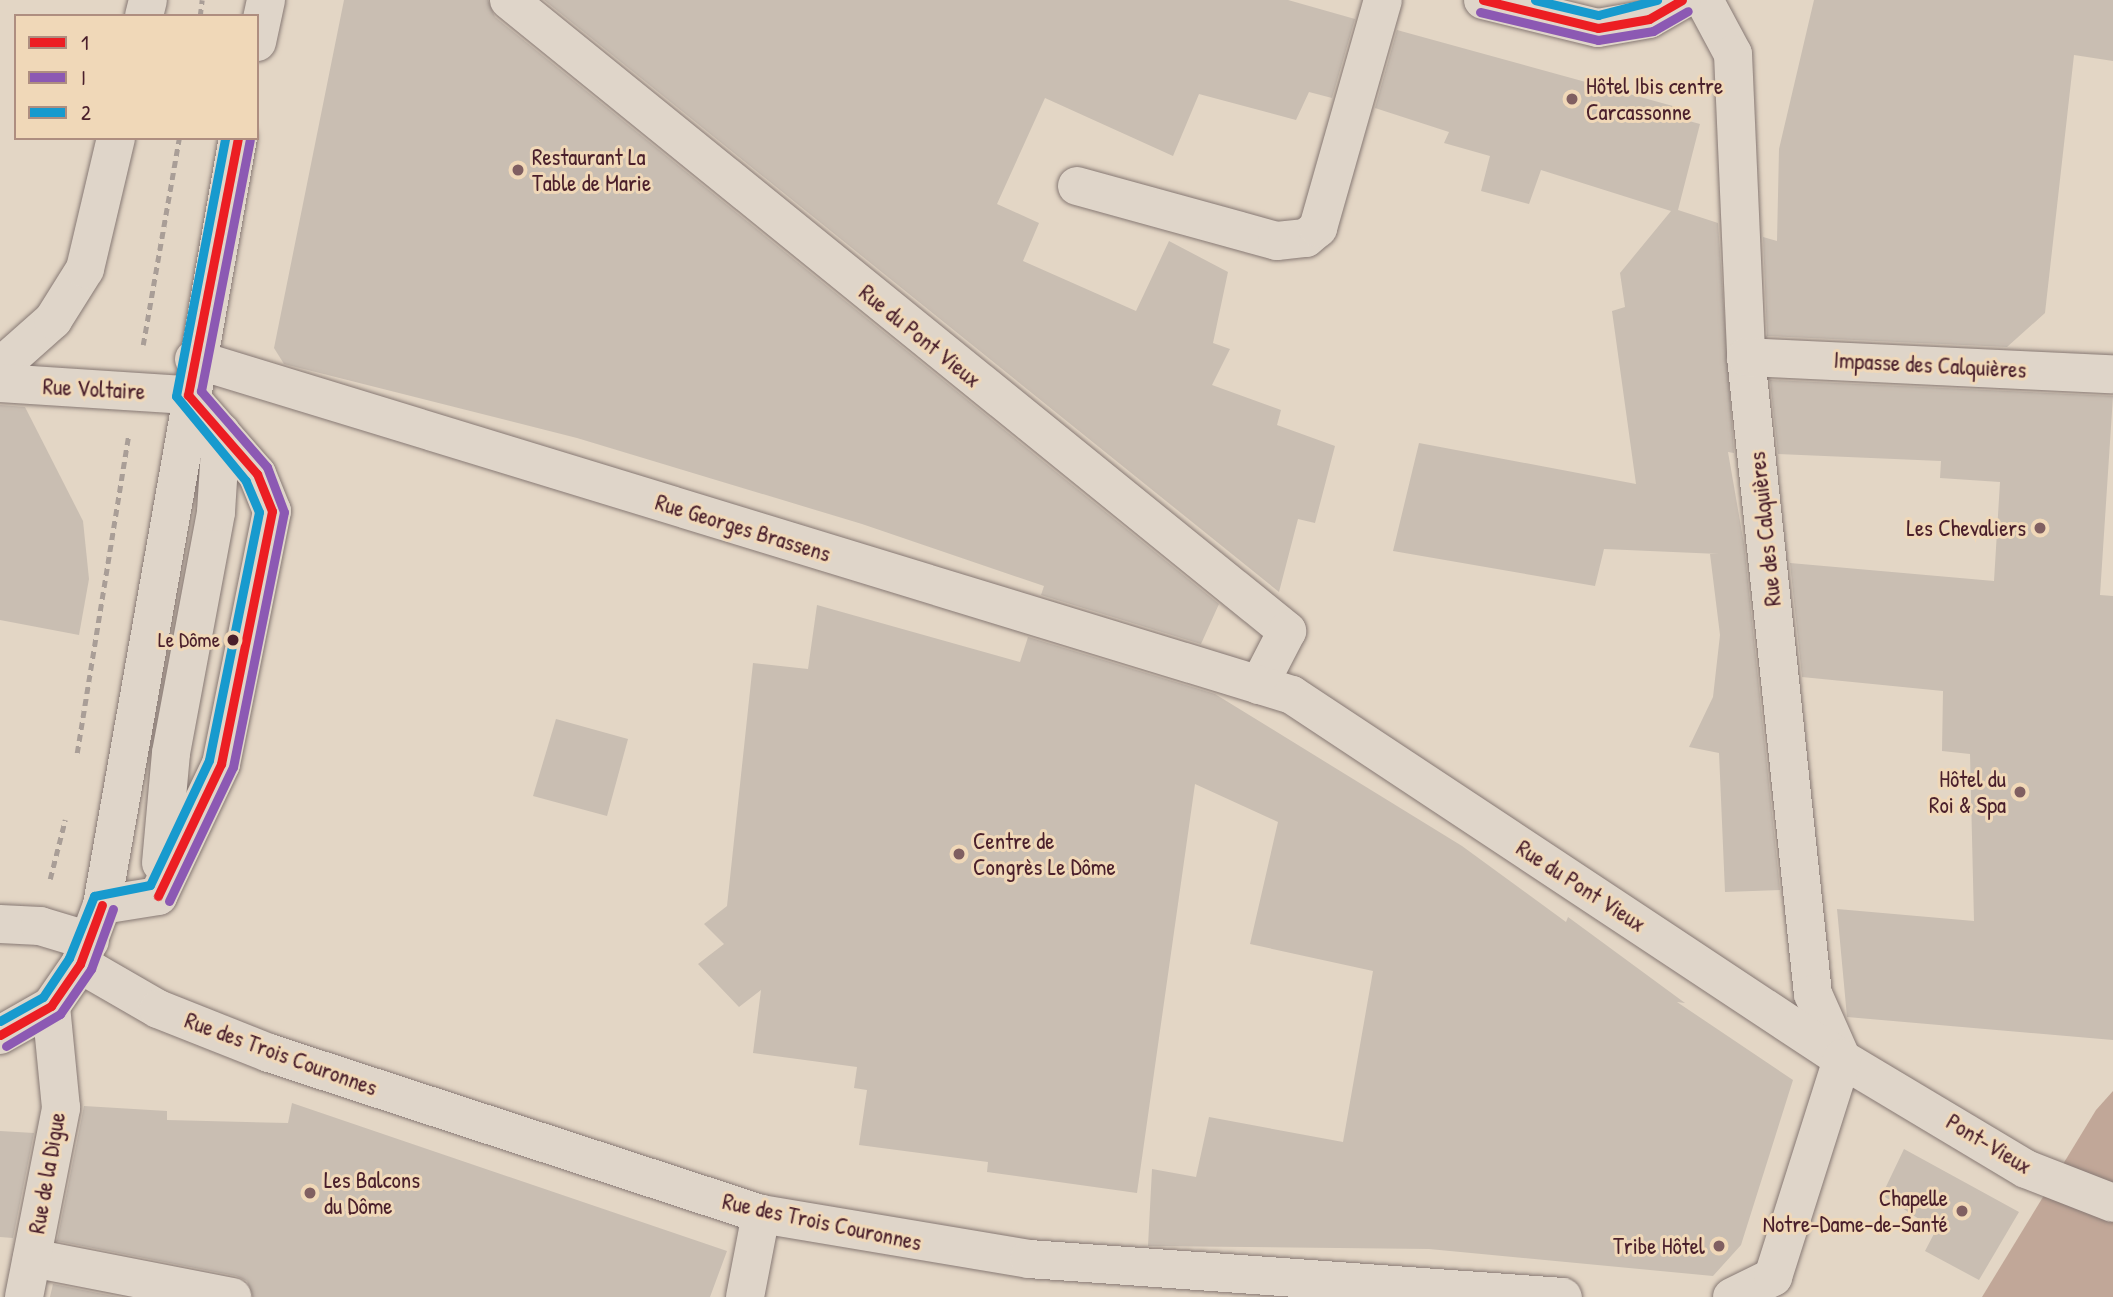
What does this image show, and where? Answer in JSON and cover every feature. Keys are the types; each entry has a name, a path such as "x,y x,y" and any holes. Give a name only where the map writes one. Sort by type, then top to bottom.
{"street":[{"path":"259,33 266,0"},
{"name":"Rue du Pont Vieux","path":"509,0 1287,631 1276,690 1856,1067"},
{"path":"1077,186 1277,241 1306,238 1318,228 1383,0"},
{"path":"1483,0 1598,28 1649,19 1682,0"},
{"name":"Rue des Calquières","path":"1704,0 1733,54 1746,357 1813,994 1856,1067"},
{"path":"0,367 53,320 85,269 116,140"},
{"path":"0,1035 51,1006 85,953 102,905 191,377 238,140"},
{"name":"Impasse des Calquières","path":"1746,357 2113,374"},
{"path":"158,896 221,764 272,510 257,474 221,432 191,377"},
{"name":"Rue Georges Brassens","path":"191,377 1276,690"},
{"name":"Rue Voltaire","path":"0,383 135,391 191,377"},
{"path":"158,896 171,753 216,512 221,432"},
{"path":"102,905 158,896"},
{"name":"Rue des Trois Couronnes","path":"0,924 40,926 85,953 158,1009 269,1053 761,1214 1028,1259 1301,1286 1563,1297"},
{"name":"Rue de la Digue","path":"24,1297 61,1108 51,1006"},
{"path":"1732,1297 1773,1277 1856,1067"},
{"name":"Pont-Vieux","path":"1856,1067 2026,1169 2113,1203"},
{"path":"746,1297 761,1214"},
{"path":"32,1258 232,1297"}],"path":[{"path":"75,767 135,391 179,140"},
{"path":"47,888 68,808"}],"shaded area":[{"path":"2113,1091 2113,1297 1982,1297 2096,1110"}],"building":[{"path":"344,0 488,0 495,17 1219,604 1201,644 1041,595 1044,586 862,524 577,438 284,364 274,348"},
{"path":"544,0 1288,0 1355,19 1332,98 1309,92 1296,120 1199,94 1173,156 1045,98 997,204 1039,223 1023,261 1136,311 1169,241 1228,272 1213,343 1230,349 1212,385 1281,410 1277,425 1335,446 1315,523 1298,519 1279,592"},
{"path":"1814,0 2113,0 2113,61 2074,55 2045,313 2007,347 1767,336 1763,237 1777,241 1779,149"},
{"path":"1397,30 1691,111 1689,121 1700,124 1678,210 1718,223 1734,453 1728,452 1744,544 1780,890 1725,892 1719,753 1689,747 1713,697 1720,635 1710,554 1719,554 1604,549 1595,586 1393,551 1419,443 1636,484 1612,311 1625,307 1620,273 1671,211 1541,170 1529,204 1481,191 1490,156 1444,143 1449,132 1375,108"},
{"path":"1770,380 2113,396 2100,595 2113,596 2113,1040 1847,1017 1837,909 1974,921 1970,754 1942,751 1943,691 1802,677 1790,563 1994,581 2000,482 1940,478 1941,461 1778,454"},
{"path":"0,405 25,407 83,521 89,579 79,635 0,620"},
{"path":"817,605 1020,662 1028,637 1215,694 1462,846 1566,922 1568,917 1685,1003 1677,1002 1793,1080 1741,1245 1713,1276 1429,1249 1148,1246 1152,1169 1196,1177 1209,1117 1343,1142 1373,971 1250,944 1278,822 1195,784 1137,1193 987,1172 988,1162 859,1145 867,1090 854,1088 857,1067 753,1053 761,990 739,1007 698,964 724,944 704,924 727,906 753,663 808,669"},
{"path":"556,719 628,739 607,816 533,796"},
{"path":"292,1103 727,1251 710,1297 253,1297 247,1281 236,1276 57,1241 84,1106 167,1111 167,1120 288,1123"},
{"path":"0,1131 34,1133 13,1238 0,1237"},
{"name":"Chapelle Notre-Dame-de-Santé","path":"1904,1149 2019,1212 1979,1280 1925,1251 1936,1230 1882,1195"},
{"path":"53,1284 118,1297 50,1297"}],"transit line":[{"name":"1","path":"1483,0 1598,28 1649,19 1682,0"},
{"name":"2","path":"1535,0 1598,15 1657,0"},
{"name":"I","path":"1480,12 1598,40 1653,31 1688,11"},
{"name":"2","path":"0,1021 43,997 69,958 94,896 150,885 209,760 259,512 246,481 176,396 225,140"},
{"name":"1","path":"188,395 238,140"},
{"name":"I","path":"169,901 233,767 284,512 267,467 201,391 250,140"},
{"name":"1","path":"158,896 221,764 272,511 257,474 188,395"},
{"name":"1","path":"0,1035 51,1006 80,964 102,905"},
{"name":"I","path":"6,1046 60,1014 91,969 113,909"}],"place":[{"name":"Hôtel Ibis centre Carcassonne","path":"1572,99"},
{"name":"Restaurant La Table de Marie","path":"518,170"},
{"name":"Les Chevaliers","path":"2040,528"},
{"name":"Le Dôme","path":"233,640"},
{"name":"Hôtel du Roi & Spa","path":"2020,792"},
{"name":"Centre de Congrès Le Dôme","path":"959,854"},
{"name":"Les Balcons du Dôme","path":"310,1193"},
{"name":"Chapelle Notre-Dame-de-Santé","path":"1962,1211"},
{"name":"Tribe Hôtel","path":"1719,1246"}]}
